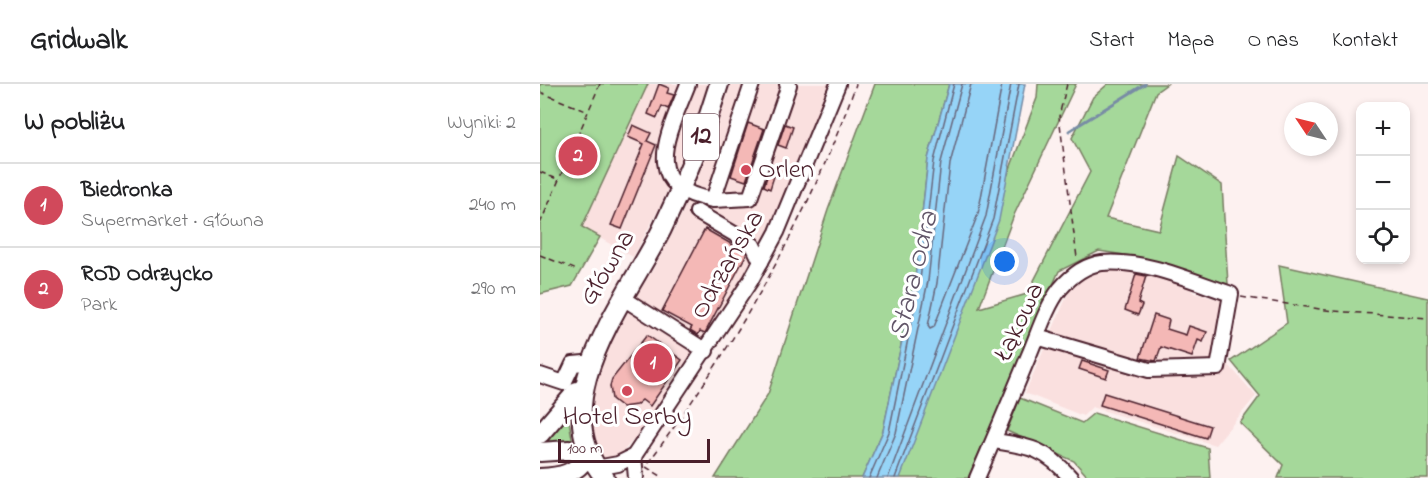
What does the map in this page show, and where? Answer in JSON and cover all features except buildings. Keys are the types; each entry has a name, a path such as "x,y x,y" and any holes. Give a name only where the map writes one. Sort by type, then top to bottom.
{"main road":[{"name":"Główna","path":"597,467 577,425 577,391 584,363 662,229 680,189 719,84"},
{"path":"540,434 577,391"},
{"path":"540,452 569,450 597,467"},
{"path":"540,478 566,477 581,467 597,467"}],"street":[{"path":"688,84 665,143 668,176 680,189 697,197 713,200 750,198 789,85 786,84"},
{"path":"713,200 752,84"},
{"name":"Odrzańska","path":"641,462 761,262 790,202 838,84"},
{"path":"697,212 753,245 761,262"},
{"name":"Łąkowa","path":"977,478 1059,290 1081,270 1102,263 1124,263 1149,268 1231,294"},
{"path":"1037,337 1149,370 1218,368 1231,294"},
{"path":"623,298 706,351"},
{"path":"540,375 564,383 573,364 584,363"},
{"path":"994,441 1037,450 1056,461 1071,478"},
{"path":"597,467 641,462 636,478"}],"path":[{"path":"540,224 600,84"},
{"path":"661,476 641,462 690,405 741,325 787,244 841,128 856,84"},
{"path":"1067,84 1059,116 1072,228 1081,270"},
{"path":"540,92 588,112"},
{"path":"540,172 558,180"},
{"path":"540,255 577,270"},
{"path":"1231,294 1288,305 1401,318 1428,318"}],"shaded area":[{"path":"648,84 708,84 692,131 662,203 633,257 582,228"},
{"path":"731,84 832,84 764,244 710,340 670,398 619,456 603,459 591,441 585,414 597,357 654,268 677,225 708,151"},
{"path":"1117,267 1185,283 1194,293 1237,304 1227,363 1256,396 1215,445 1092,407 1083,416 1025,393 1071,287 1090,273"}],"green space":[{"path":"540,84 648,84 582,227 600,237 572,286 540,294"},
{"path":"875,84 949,84 928,159 915,279 883,431 862,478 715,478 768,394 828,210"},
{"path":"1038,84 1076,84 1014,215 979,308 1027,294 1090,172 1072,138 1093,97 1108,84 1167,84 1156,92 1106,218 1159,230 1179,156 1222,185 1228,284 1144,258 1099,251 1059,271 968,478 892,478 1037,98"},
{"path":"1279,265 1428,298 1428,478 1278,478 1283,465 1240,423 1260,396 1231,361 1287,323"},
{"path":"1020,398 1082,423 1094,413 1208,448 1210,478 1089,478 1074,461 1007,431"},
{"path":"567,409 573,444 540,448 540,440"}],"water":[{"path":"949,84 1025,84 999,220 900,478 862,478 883,431 915,279 928,159"}],"waterway":[{"path":"1069,131 1145,84"}],"place":[{"name":"ROD Odrzycko","path":"578,156"},
{"name":"Orlen","path":"746,170"},
{"name":"Biedronka","path":"653,363"},
{"name":"Hotel Serby","path":"627,391"}],"water label":[{"name":"Stara Odra","path":"915,276"}]}
